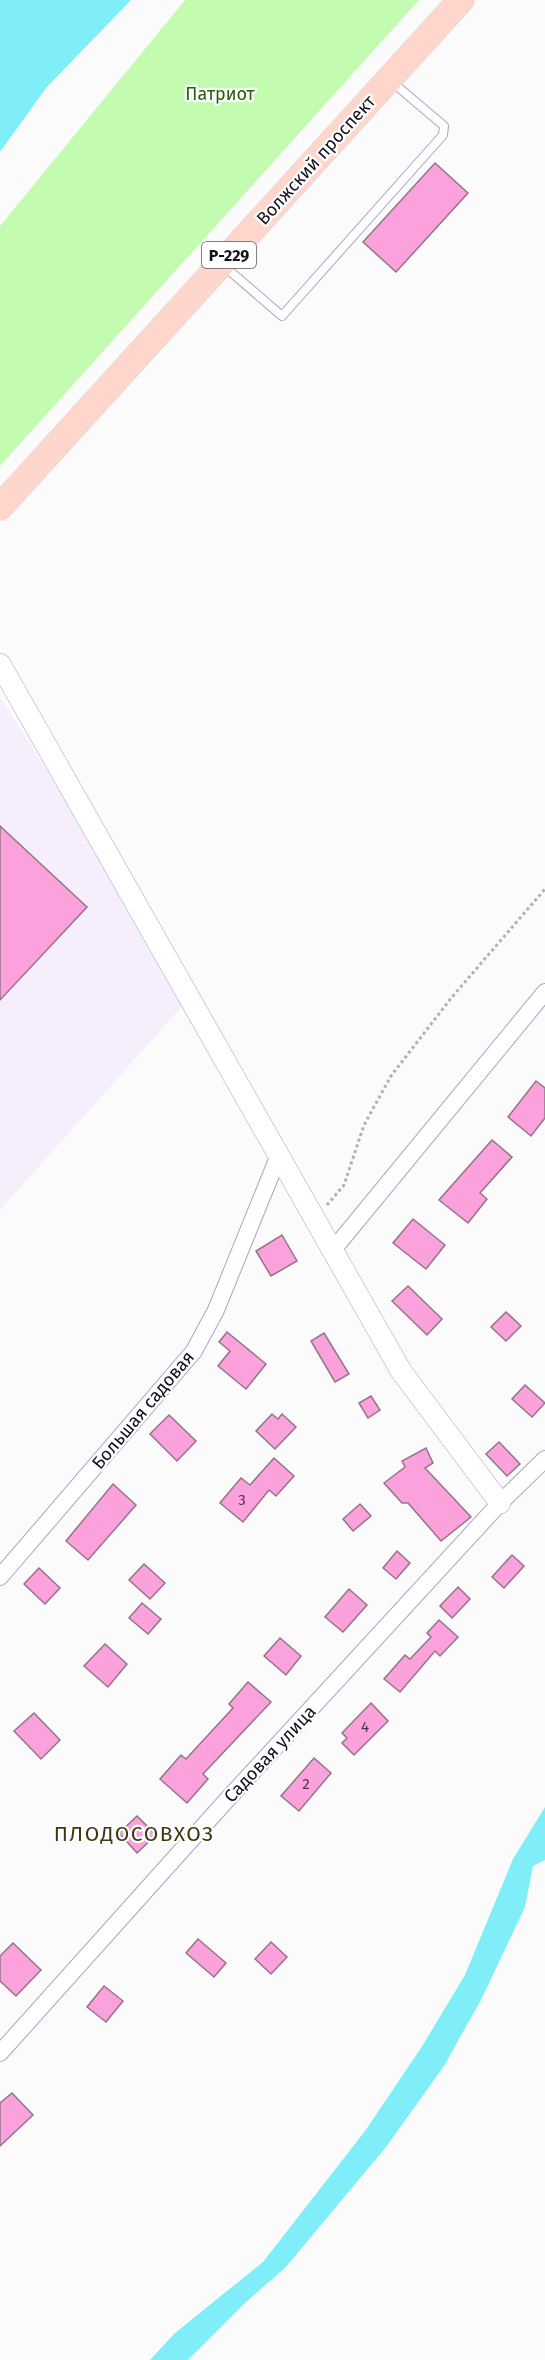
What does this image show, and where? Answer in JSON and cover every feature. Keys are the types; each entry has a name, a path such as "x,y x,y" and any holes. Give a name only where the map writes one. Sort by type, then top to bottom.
{"main road":[{"name":"Волжский проспект","path":"0,507 461,0"}],"street":[{"path":"0,664 401,1371 500,1503"},
{"path":"333,1250 545,992"},
{"name":"Большая садовая","path":"0,1577 194,1351 216,1310 279,1155"},
{"name":"Садовая улица","path":"0,2053 225,1802 500,1503 545,1459"}],"lane":[{"path":"221,264 282,316 443,135 444,126 389,80"}],"path":[{"path":"316,1218 344,1185 364,1125 391,1076 452,997 545,889"}],"shaded area":[{"path":"0,697 190,997 0,1210"}],"green space":[{"name":"Патриот","path":"185,0 419,0 0,466 0,226"}],"water":[{"path":"0,0 131,0 46,88 0,152"},
{"path":"545,1807 545,1860 533,1866 525,1907 482,1998 444,2066 386,2147 285,2268 247,2301 188,2360 150,2360 175,2333 263,2262 365,2131 421,2048 465,1975 513,1859"}],"building":[{"path":"435,163 468,193 396,272 363,242"},
{"path":"0,826 87,907 0,1000"},
{"path":"536,1081 545,1088 545,1118 531,1136 508,1117"},
{"path":"492,1140 512,1157 480,1193 487,1199 468,1223 439,1200"},
{"path":"413,1219 445,1245 426,1269 393,1243"},
{"path":"282,1235 297,1261 271,1276 256,1251"},
{"path":"408,1286 442,1319 427,1335 392,1301"},
{"path":"506,1312 521,1326 506,1341 491,1327"},
{"path":"227,1332 266,1364 246,1389 218,1366 230,1351 219,1342"},
{"path":"324,1333 349,1374 335,1382 311,1341"},
{"path":"525,1385 545,1403 532,1417 512,1399"},
{"path":"371,1396 380,1410 368,1418 359,1403"},
{"path":"272,1414 278,1419 282,1414 296,1427 275,1449 256,1431"},
{"path":"169,1415 196,1441 177,1461 150,1434"},
{"path":"499,1442 520,1464 507,1476 486,1454"},
{"path":"426,1448 433,1463 425,1468 471,1517 441,1541 408,1503 402,1503 384,1483 405,1467 402,1461"},
{"path":"274,1458 294,1476 276,1496 269,1490 243,1522 220,1503 241,1478 250,1485"},
{"path":"113,1484 136,1505 88,1560 66,1541"},
{"path":"360,1504 371,1516 353,1531 343,1519"},
{"path":"397,1551 410,1563 396,1579 383,1568"},
{"path":"512,1555 524,1566 504,1588 492,1577"},
{"path":"144,1564 165,1583 150,1599 129,1580"},
{"path":"39,1568 60,1588 45,1604 24,1584"},
{"path":"458,1587 470,1599 452,1618 440,1606"},
{"path":"349,1589 367,1605 343,1632 325,1617"},
{"path":"142,1603 161,1619 148,1634 129,1618"},
{"path":"439,1620 458,1637 440,1656 435,1651 400,1692 384,1679 405,1655 410,1659 431,1637 427,1633"},
{"path":"280,1638 301,1656 286,1675 264,1656"},
{"path":"105,1644 127,1664 108,1687 84,1666"},
{"path":"248,1682 271,1702 203,1774 208,1779 187,1803 160,1779 181,1755 186,1759 233,1708 229,1704"},
{"path":"371,1703 388,1721 354,1755 342,1743 347,1738 342,1733"},
{"path":"34,1713 60,1740 41,1759 14,1731"},
{"path":"314,1758 331,1773 299,1811 281,1796"},
{"path":"137,1816 156,1835 137,1853 119,1833"},
{"path":"198,1939 226,1963 214,1977 186,1953"},
{"path":"271,1942 287,1957 271,1974 255,1959"},
{"path":"13,1943 41,1970 16,1996 0,1981 0,1956"},
{"path":"104,1986 123,2001 106,2022 87,2007"},
{"path":"12,2093 33,2115 0,2146 0,2103"}],"district":[{"name":"ПЛОДОСОВХОЗ","path":"134,1834"}]}
